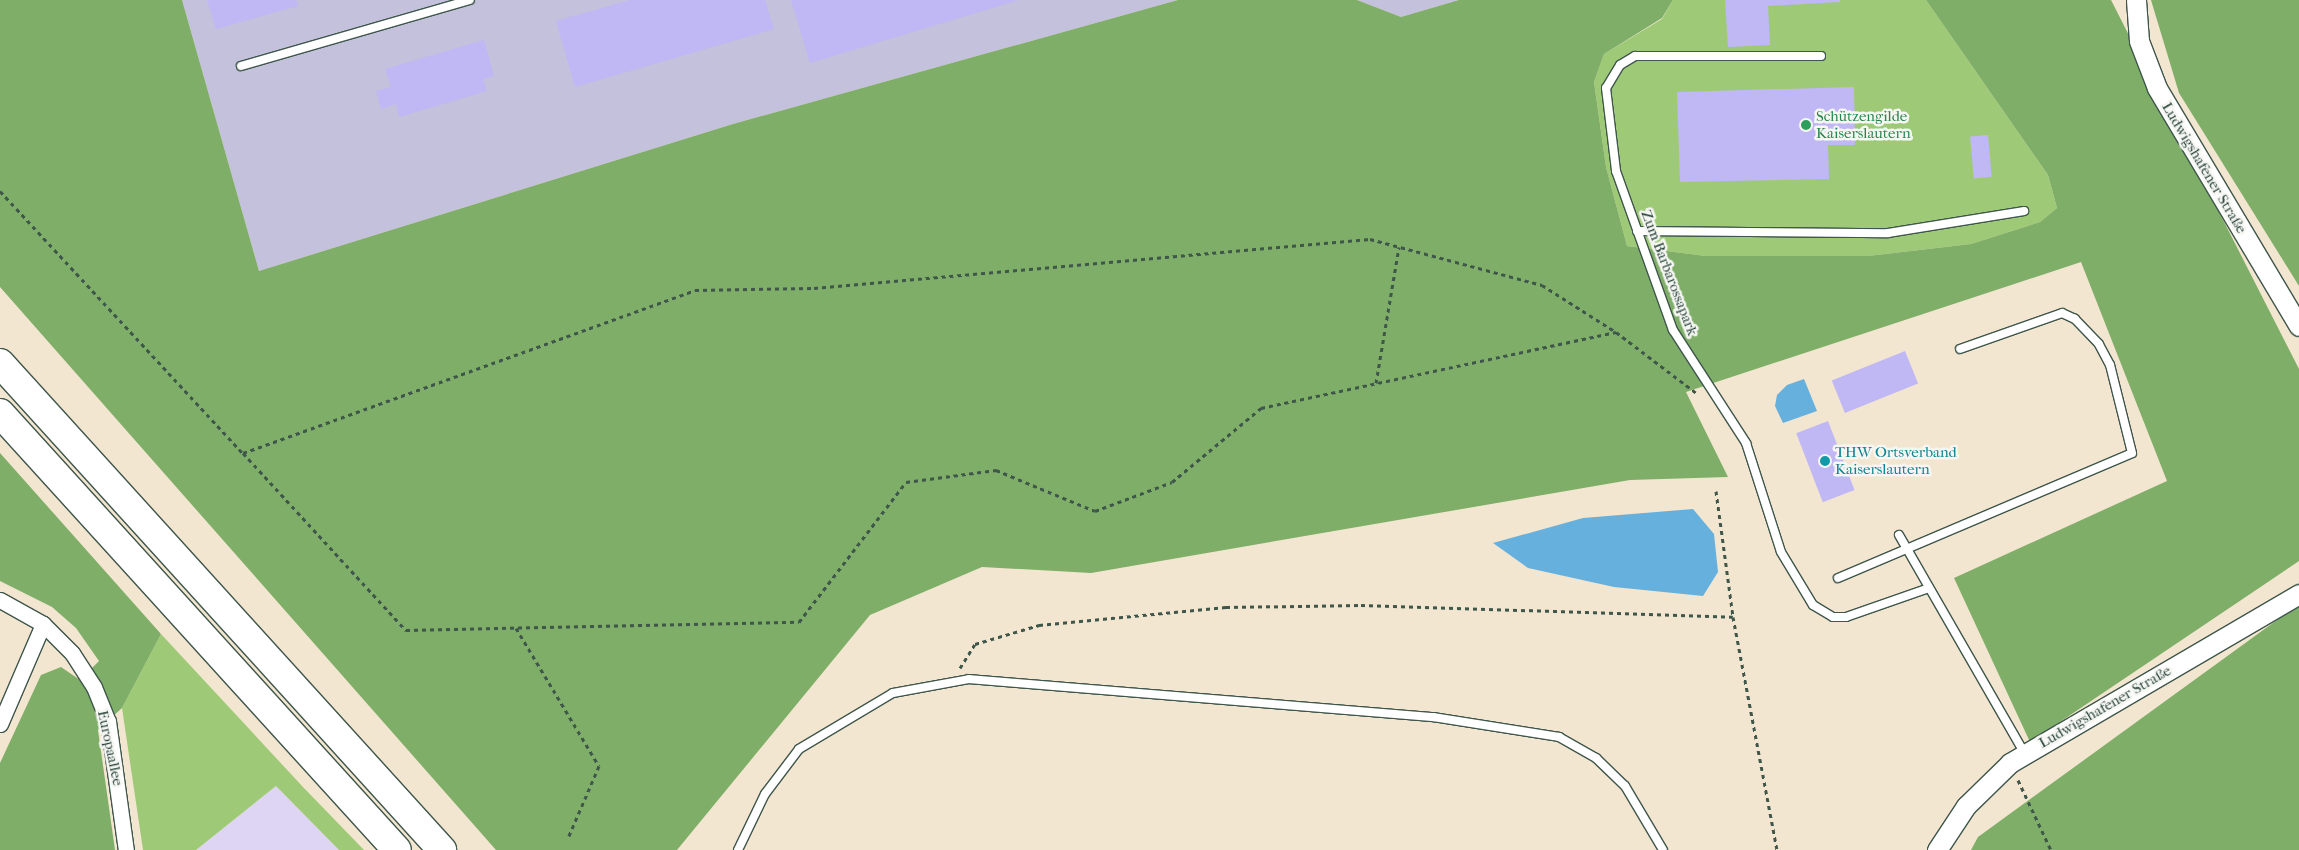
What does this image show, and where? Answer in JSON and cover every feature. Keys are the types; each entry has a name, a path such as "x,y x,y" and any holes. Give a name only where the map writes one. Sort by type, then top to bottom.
{"highway":[{"path":"0,363 442,850"},
{"path":"0,413 397,850"}],"street":[{"name":"Ludwigshafener Straße","path":"2136,0 2139,41 2158,88 2299,326"},
{"name":"Ludwigshafener Straße","path":"1938,850 1966,806 2017,759 2299,594"},
{"name":"Europaallee","path":"0,600 43,624 72,653 94,687 108,721 126,850"},
{"path":"0,724 43,624"}],"lane":[{"path":"241,66 470,0"},
{"name":"Zum Barbarossapark","path":"1822,56 1680,58 1650,54 1620,65 1606,88 1606,105 1616,171 1673,330 1746,443 1788,567 1821,613 1846,617 1929,588"},
{"path":"1636,231 1888,233 2024,211"},
{"path":"1838,578 1906,552 2132,453 2110,365 2099,344 2075,319 2062,313 1960,349"},
{"path":"1899,535 1906,552 1929,588 2017,759"},
{"path":"738,850 765,794 799,749 893,693 956,680 1433,717 1559,737 1596,758 1625,786 1663,850"}],"path":[{"path":"0,192 406,630 799,622 906,482 996,470 1095,511 1172,482 1261,408 1616,332"},
{"path":"243,453 695,290 814,288 1370,239 1542,285 1616,332 1698,394 1722,407"},
{"path":"1376,383 1399,247"},
{"path":"1716,491 1733,617 1777,850"},
{"path":"956,680 965,654 975,644 1004,634 1039,625 1226,607 1361,605 1733,617"},
{"path":"516,628 599,766 568,838"},
{"path":"2017,759 2051,850"}],"shaded area":[{"path":"182,0 1178,0 733,124 259,271"},
{"path":"1357,0 1459,0 1401,17"},
{"path":"276,786 339,850 196,850"}],"green space":[{"path":"0,0 182,0 259,271 733,124 1178,0 1357,0 1401,17 1459,0 1673,0 1662,18 1604,54 1594,82 1606,167 1627,246 1706,256 1868,256 1971,244 2040,222 2057,208 2048,175 1926,0 2111,0 2299,369 2299,561 2030,742 1954,578 2167,481 2081,262 1686,392 1728,477 1630,480 1091,573 982,567 870,615 677,850 496,850 0,287"},
{"name":"Schützengilde Kaiserslautern","path":"1673,0 1926,0 2048,175 2057,208 2040,222 1971,244 1868,256 1706,256 1627,246 1606,167 1594,82 1604,54 1662,19"},
{"path":"2151,0 2299,0 2299,286 2179,93"},
{"path":"0,453 161,634 122,708 98,730 115,850 0,850 0,763 41,675 61,667 80,680 99,661 76,628 52,607 0,581"},
{"path":"2299,604 2299,850 1971,850 1978,837"},
{"path":"161,634 364,850 339,850 276,786 196,850 143,850 122,708"}],"water":[{"path":"1804,379 1817,411 1783,423 1775,406 1777,395 1787,385"},
{"path":"1693,509 1714,534 1718,572 1703,596 1614,587 1528,568 1493,543 1583,518"}],"building":[{"path":"207,0 296,0 298,6 216,29"},
{"path":"630,0 765,0 774,29 575,87 556,21"},
{"path":"791,0 1019,0 810,63"},
{"path":"1725,0 1840,0 1840,2 1768,6 1770,45 1728,47"},
{"path":"484,40 494,76 483,79 487,91 399,117 396,104 381,109 376,91 391,87 385,69"},
{"path":"1854,87 1855,145 1828,145 1829,179 1680,182 1677,92"},
{"path":"1988,135 1992,177 1974,178 1970,137"},
{"path":"1905,351 1918,383 1845,413 1832,381"},
{"name":"THW Ortsverband Kaiserslautern","path":"1828,421 1855,490 1823,502 1796,433"}],"place":[{"name":"Schützengilde Kaiserslautern","path":"1806,125"},
{"name":"THW Ortsverband Kaiserslautern","path":"1825,461"}]}
